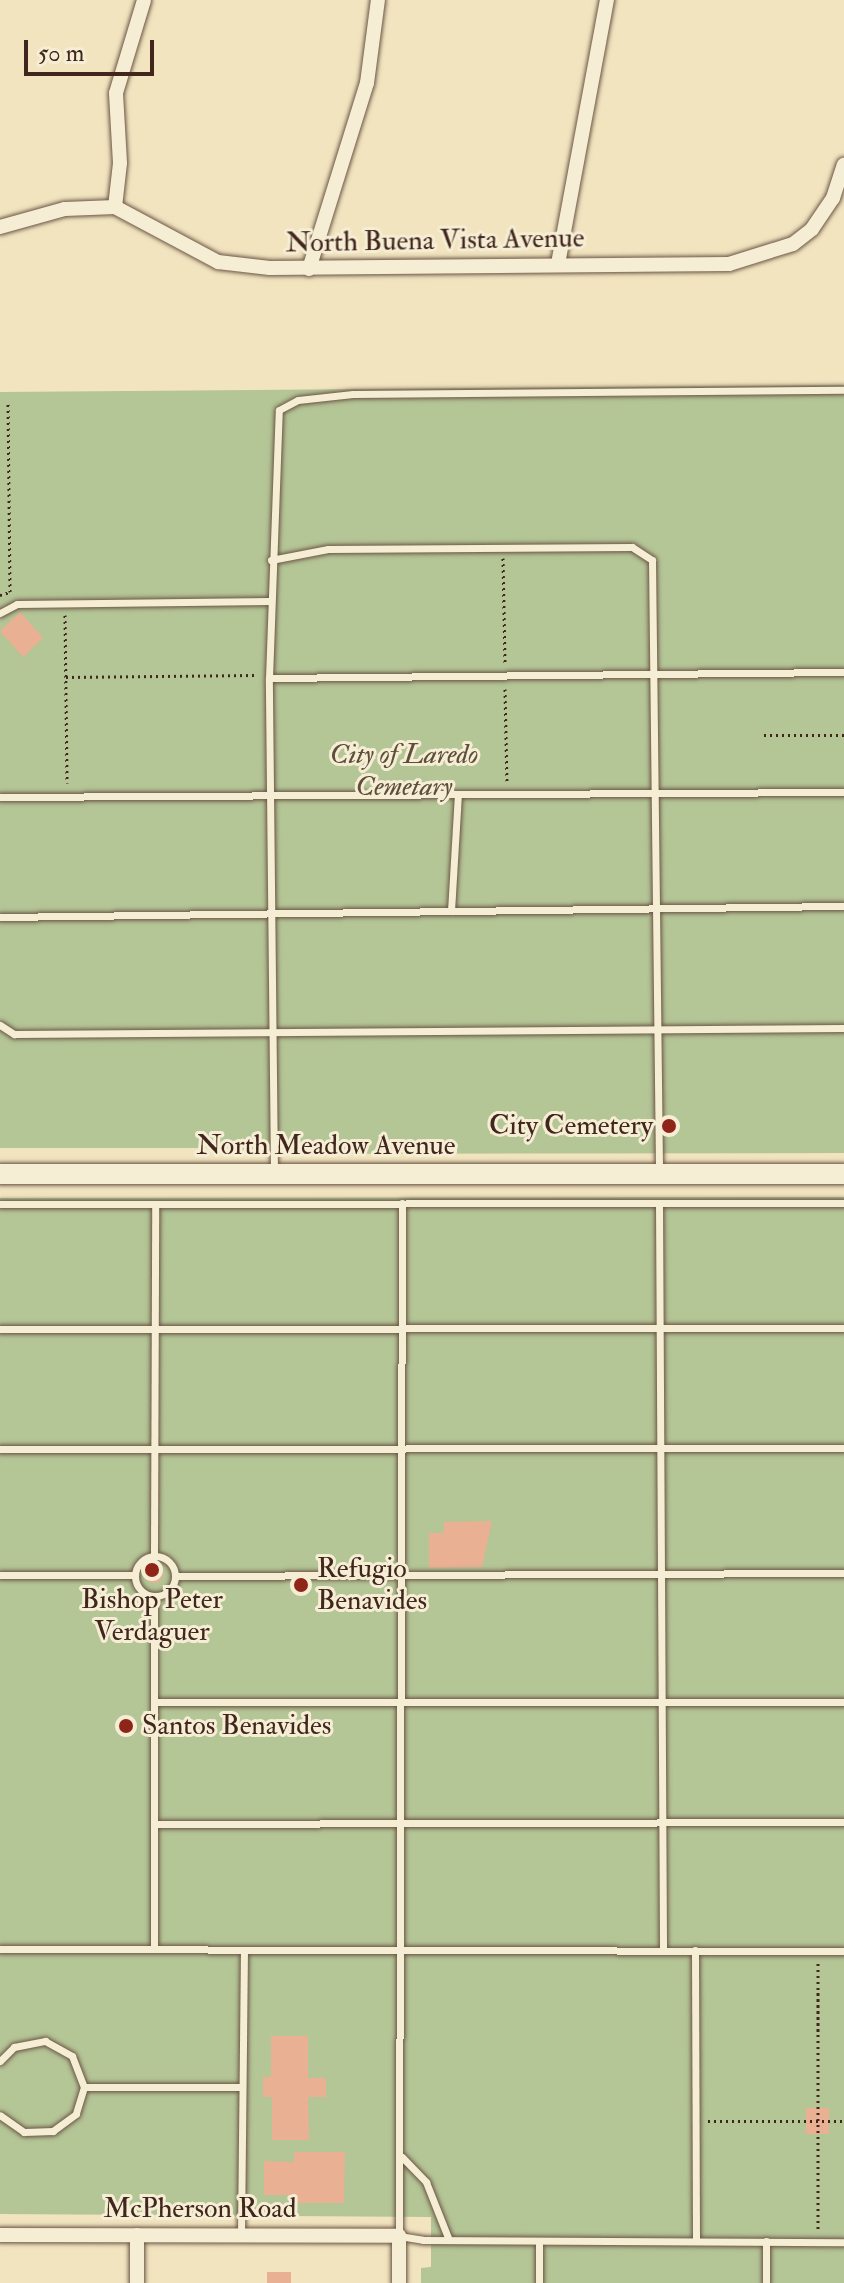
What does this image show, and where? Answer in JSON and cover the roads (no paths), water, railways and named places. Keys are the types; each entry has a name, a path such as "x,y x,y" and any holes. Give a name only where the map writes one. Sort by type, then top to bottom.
{"main road":[{"name":"North Meadow Avenue","path":"0,1174 844,1174"}],"street":[{"path":"0,227 65,209 115,207 120,163 116,93 144,0"},
{"path":"309,269 367,83 378,0"},
{"path":"558,264 607,0"},
{"name":"North Buena Vista Avenue","path":"115,207 218,262 309,269 558,264 691,267 759,259 812,229 833,198 844,168"},
{"name":"McPherson Road","path":"0,2235 399,2236"},
{"path":"137,2235 137,2283"},
{"path":"399,2236 399,2283"}],"lane":[{"path":"274,1174 269,678 275,425 279,410 298,400 353,394 844,390"},
{"path":"271,560 355,548 632,547 652,560 657,674 659,1175"},
{"path":"0,613 17,604 270,601"},
{"path":"269,678 844,672"},
{"path":"0,797 844,792"},
{"path":"451,911 458,794"},
{"path":"0,917 844,906"},
{"path":"0,1025 14,1034 844,1028"},
{"path":"402,1203 402,2157 399,2236 449,2240 844,2242"},
{"path":"659,1203 663,1950"},
{"path":"0,1204 844,1203"},
{"path":"154,1556 155,1204"},
{"path":"0,1329 844,1328"},
{"path":"0,1449 844,1448"},
{"path":"154,1556 169,1561 175,1576 167,1592 154,1596 143,1592 135,1575 139,1564 154,1556"},
{"path":"175,1576 844,1573"},
{"path":"0,1575 135,1575"},
{"path":"154,1596 154,1949"},
{"path":"154,1702 844,1702"},
{"path":"154,1824 844,1822"},
{"path":"0,1949 844,1951"},
{"path":"241,2235 244,1950"},
{"path":"695,1950 696,2241"},
{"path":"0,2061 14,2047 45,2041 72,2056 84,2087 76,2114 53,2131 24,2132 0,2115"},
{"path":"84,2087 242,2087"},
{"path":"402,2157 426,2182 449,2240"},
{"path":"539,2241 539,2283"},
{"path":"766,2241 766,2283"}],"place":[{"name":"City Cemetery","path":"669,1126"},
{"name":"Bishop Peter Verdaguer","path":"152,1570"},
{"name":"Refugio Benavides","path":"301,1585"},
{"name":"Santos Benavides","path":"126,1726"}],"park label":[{"name":"City of Laredo Cemetary","path":"404,771"}]}
